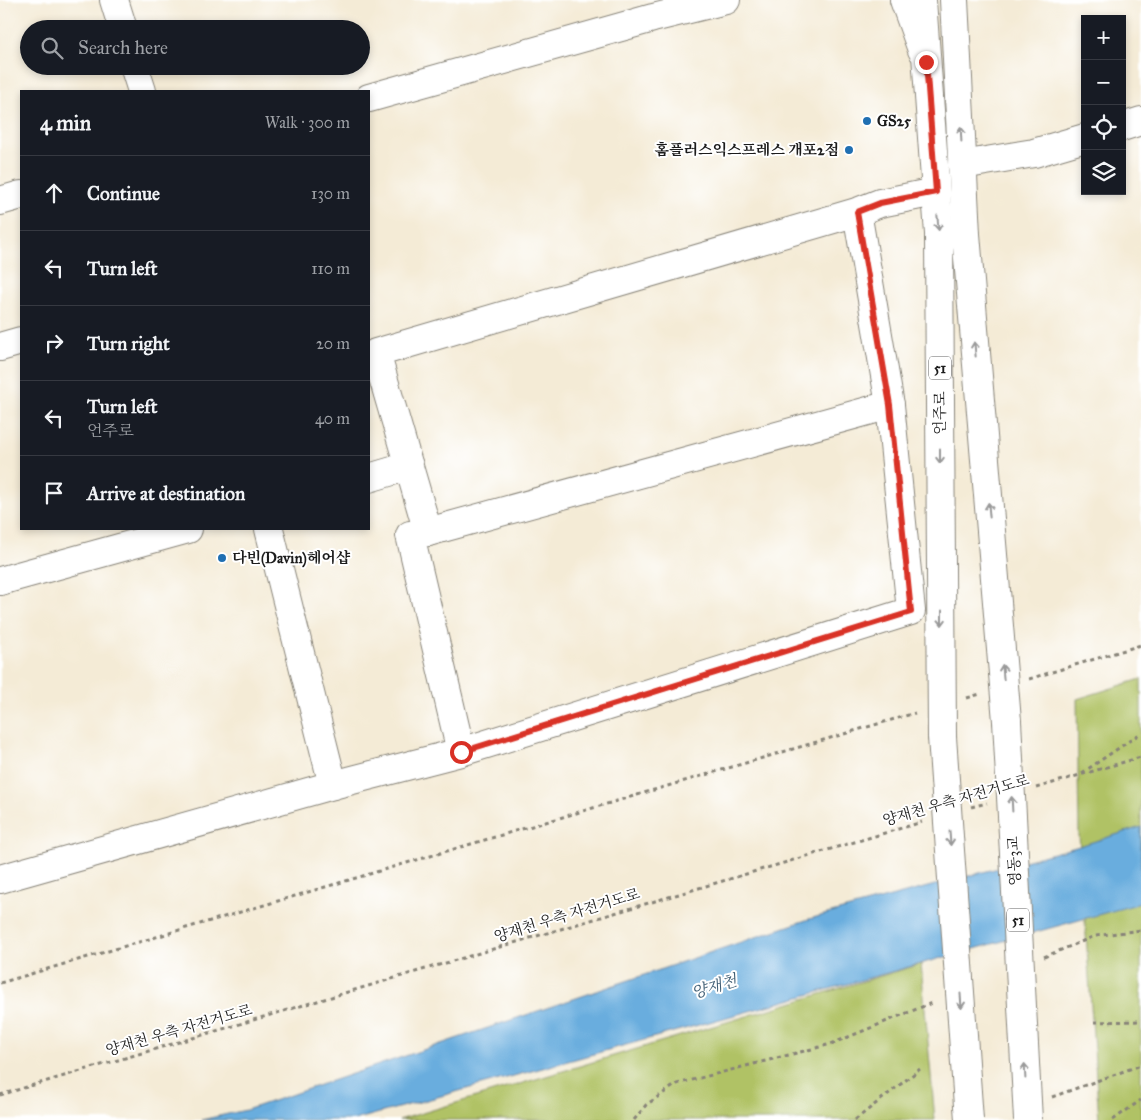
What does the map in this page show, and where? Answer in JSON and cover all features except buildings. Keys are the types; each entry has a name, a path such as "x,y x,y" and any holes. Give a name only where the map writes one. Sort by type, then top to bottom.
{"main road":[{"path":"114,0 120,20"},
{"path":"370,98 651,9 726,0"},
{"path":"904,0 926,62"},
{"name":"언주로","path":"922,0 939,234 942,738 969,1120"},
{"name":"51","path":"954,0 966,244 1004,687"},
{"path":"137,75 142,90"},
{"path":"1126,126 1141,121"},
{"path":"962,165 1034,153 1081,139"},
{"path":"428,532 376,353 857,212 880,203 936,192"},
{"path":"0,201 20,195"},
{"path":"0,879 333,785 461,752 911,612 890,405 857,212"},
{"path":"0,347 20,341"},
{"path":"461,752 410,535 428,532 890,405"},
{"path":"370,478 409,466"},
{"path":"0,581 184,530"},
{"path":"269,530 333,785"},
{"name":"영동3교","path":"1004,687 1028,1120"}],"path":[{"path":"0,982 1141,645"},
{"path":"1078,776 1141,733"},
{"name":"양재천 우측 자전거도로","path":"1031,790 1141,757"},
{"name":"양재천 우측 자전거도로","path":"965,809 993,801"},
{"name":"양재천 우측 자전거도로","path":"0,1095 928,820"},
{"path":"1040,958 1095,936 1141,930"},
{"path":"634,1120 646,1105 677,1084 831,1044 939,1000"},
{"path":"1094,1022 1141,1021"},
{"path":"1047,1098 1141,1065"},
{"path":"855,1120 920,1069"},
{"path":"1113,1120 1141,1100"}],"green space":[{"path":"1141,679 1141,1120 1099,1120 1079,835 1077,699"},
{"path":"921,964 935,1120 399,1120"}],"water":[{"name":"양재천","path":"1141,827 1141,903 354,1120 201,1120 246,1110 809,919 1076,847"}],"place":[{"name":"GS25","path":"867,121"},
{"name":"홈플러스익스프레스 개포2점","path":"849,150"},
{"name":"다빈(Davin)헤어샵","path":"222,558"}],"route":[{"path":"461,752 911,612 890,405 857,212 880,203 936,192 926,62"}]}
